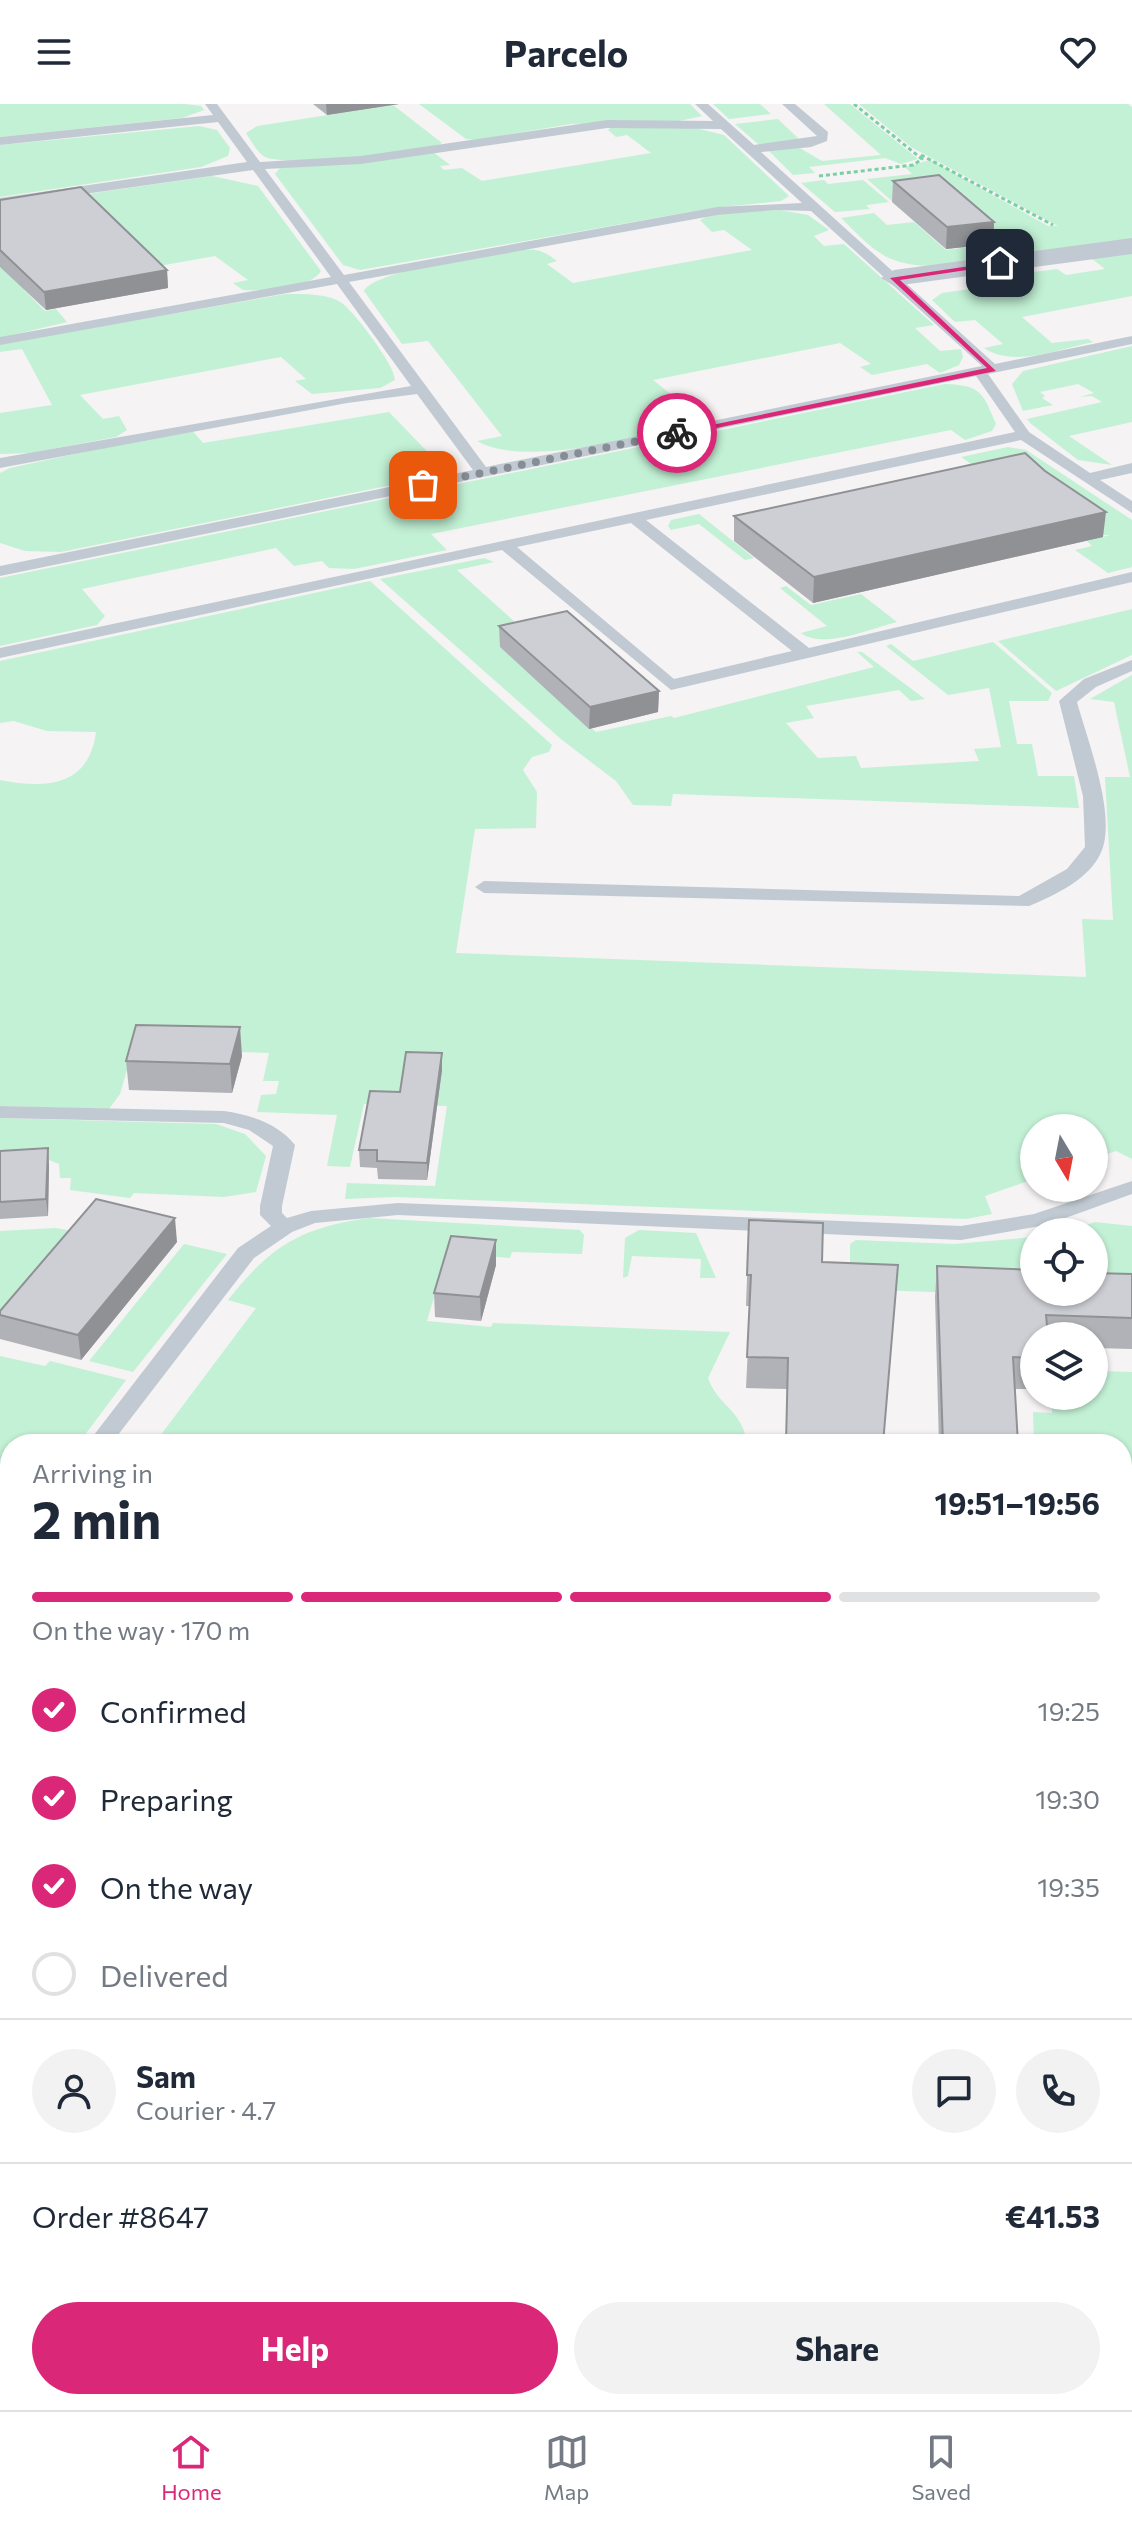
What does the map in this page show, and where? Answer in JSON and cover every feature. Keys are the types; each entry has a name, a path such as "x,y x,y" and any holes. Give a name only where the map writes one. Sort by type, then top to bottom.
{"street":[{"path":"894,278 1132,246"}],"lane":[{"path":"211,104 483,473"},
{"path":"701,104 894,278 987,370 1024,435 1132,508"},
{"path":"751,149 811,143 823,138 824,135 788,104"},
{"path":"0,141 221,118"},
{"path":"0,202 255,165 361,160 607,124 725,125"},
{"path":"0,341 717,211 775,206 816,207"},
{"path":"1,570 1132,340"},
{"path":"0,463 347,399 421,389"},
{"path":"0,653 1024,435"},
{"path":"1086,478 1132,468"},
{"path":"634,518 806,654"},
{"path":"505,545 671,685 1132,577"},
{"path":"484,887 1022,902 1060,882 1086,859 1094,845 1089,782 1068,701 1090,683 1132,665"},
{"path":"0,1112 224,1117 248,1121 267,1129 284,1145 271,1215 284,1227"},
{"path":"107,1434 246,1253 284,1227 341,1211 398,1209 961,1233 1038,1220 1132,1187"}],"path":[{"path":"854,104 920,155 1052,225 1055,232"},
{"path":"786,180 913,165 922,159 920,155"}],"green space":[{"path":"0,104 185,104 201,106 204,110 182,118 0,137"},
{"path":"419,104 690,104 702,116 679,121 571,124 476,140 466,139"},
{"path":"713,104 760,104 771,114 729,119"},
{"path":"824,104 850,104 918,159 901,164 885,158 809,167 815,173 793,175 769,151 798,147 822,161 881,155"},
{"path":"859,104 1128,104 1132,107 1132,240 1025,255 998,232 982,234 893,202 867,179 912,174 905,167 930,160 1048,226 1058,226 911,147"},
{"path":"393,105 442,143 384,155 278,160 262,155 246,133 257,126"},
{"path":"778,119 799,139 759,145 735,124"},
{"path":"199,126 217,130 230,148 228,156 201,167 0,197 0,145"},
{"path":"611,127 691,127 724,135 789,196 781,201 712,208 360,270 343,265 275,174 280,168 433,152 450,165 440,166 444,170 462,168 482,181 651,153 627,135 616,137 608,130"},
{"path":"212,176 258,186 321,271 307,282 297,285 243,290 233,283 248,280 215,256 24,290 45,311 56,309 67,322 0,338 0,246 87,194"},
{"path":"824,180 828,184 863,180 889,202 866,205 870,209 835,212 801,183"},
{"path":"774,209 808,215 829,230 814,236 824,246 844,244 934,325 915,328 940,351 961,349 963,357 959,365 940,373 927,364 872,375 860,367 871,364 840,343 653,380 682,403 695,401 713,414 705,421 557,451 499,449 477,441 502,436 428,341 402,344 364,291 391,275 416,268 521,250 547,254 557,261 547,264 573,283 752,250 724,230 712,232 700,220 710,215"},
{"path":"874,213 887,225 914,222 946,250 992,244 985,237 995,235 1019,256 953,265 904,263 876,250 841,218"},
{"path":"1132,251 1132,296 1022,317 1052,343 1088,339 1093,342 1023,357 996,354 984,348 1003,344 975,320 955,322 932,300 942,293 1018,282 1010,275 1057,269 1066,275 1105,269 1091,258"},
{"path":"286,294 322,296 342,303 381,351 395,380 380,388 312,394 295,381 306,379 281,357 80,395 103,419 119,416 127,430 116,437 30,453 0,454 0,413 52,405 22,349 0,352 0,344"},
{"path":"1132,346 1132,422 1069,436 1112,465 1078,460 1027,419 1102,402 1092,396 1080,397 1094,393 1078,384 1040,392 1045,396 1042,398 1053,405 1023,411 1012,384 1023,371"},
{"path":"945,384 966,386 984,398 996,424 992,431 965,440 951,430 431,534 447,550 354,569 329,568 322,561 294,566 276,548 82,589 105,616 97,625 0,646 0,578"},
{"path":"389,412 444,469 431,477 61,552 25,551 0,543 0,473 10,468 191,429 203,443"},
{"path":"1008,447 1026,450 1132,520 1132,567 1108,573 1075,550 1092,546 1087,541 1110,535 1103,535 997,482 961,457"},
{"path":"699,514 754,558 745,560 699,524 671,530 668,526 671,520"},
{"path":"484,558 494,562 457,570 526,632 500,647 596,732 671,716 674,718 874,667 857,652 862,652 925,699 911,701 899,690 806,706 814,718 786,723 818,758 856,756 861,768 979,761 974,749 1001,747 989,688 948,695 886,646 891,644 913,661 993,642 1052,693 1048,701 1009,701 1017,744 1032,744 1038,776 1074,776 1079,808 673,794 671,806 633,805 616,781 562,740 380,579"},
{"path":"370,581 552,745 549,752 532,757 523,770 537,792 536,828 475,829 456,953 1086,977 1082,919 1113,920 1105,777 1130,777 1114,702 1090,699 1132,675 1132,1159 1116,1151 1108,1154 1108,1114 1020,1114 1020,1184 985,1196 992,1214 966,1219 395,1197 345,1199 347,1183 435,1186 447,1106 364,1104 350,1167 327,1166 337,1115 257,1112 261,1095 276,1094 279,1081 263,1081 269,1053 133,1049 120,1094 109,1109 0,1106 0,780 48,783 74,774 92,750 96,732 47,731 14,721 0,723 0,661"},
{"path":"786,586 811,605 861,594 897,622 834,639 810,638 801,633 827,626 780,588"},
{"path":"1132,609 1132,655 1056,691 998,641"},
{"path":"0,1118 216,1124 245,1134 266,1156 256,1192 224,1197 134,1193 130,1198 70,1190 71,1178 60,1178 59,1164 49,1160 0,1163"},
{"path":"369,1218 580,1230 584,1235 582,1254 512,1252 510,1258 447,1253 427,1321 491,1327 493,1323 730,1332 708,1378 740,1421 745,1434 162,1434 256,1308 228,1300 244,1281 288,1242 323,1227"},
{"path":"1108,1223 1132,1226 1132,1300 1108,1295"},
{"path":"56,1228 82,1233 0,1327 0,1231"},
{"path":"639,1230 696,1233 716,1278 700,1278 701,1259 632,1256 628,1276 623,1278 625,1238"},
{"path":"1020,1238 1020,1295 850,1289 850,1244 856,1240 954,1244"},
{"path":"184,1244 227,1254 133,1372 89,1361"},
{"path":"0,1356 45,1366 50,1361 126,1380 86,1434 0,1434"},
{"path":"1108,1371 1132,1372 1132,1434 1034,1434 1033,1412 1052,1413 1052,1410 1108,1410"}],"building":[{"path":"939,175 994,222 947,227 893,181"},
{"path":"81,187 167,270 44,292 0,250 0,200"},
{"path":"1025,453 1045,471 1106,512 814,577 734,516"},
{"path":"567,611 659,691 590,707 499,626"},
{"path":"136,1025 240,1027 230,1064 126,1061"},
{"path":"406,1052 442,1053 427,1163 377,1161 377,1150 359,1150 370,1091 400,1092"},
{"path":"48,1148 46,1199 0,1202 0,1151"},
{"path":"96,1199 175,1218 78,1335 0,1315 0,1311"},
{"path":"749,1220 823,1223 822,1262 898,1265 884,1434 786,1434 788,1358 747,1357 751,1275 747,1275"},
{"path":"451,1236 496,1240 480,1297 434,1293"},
{"path":"937,1266 1020,1269 1020,1306 1108,1306 1108,1273 1132,1274 1132,1318 1046,1315 1047,1322 1020,1322 1020,1357 1013,1357 1017,1434 943,1434"}],"way so far":[{"path":"423,485 677,433"}],"route":[{"path":"677,433 993,369 894,278 1000,263"}]}
